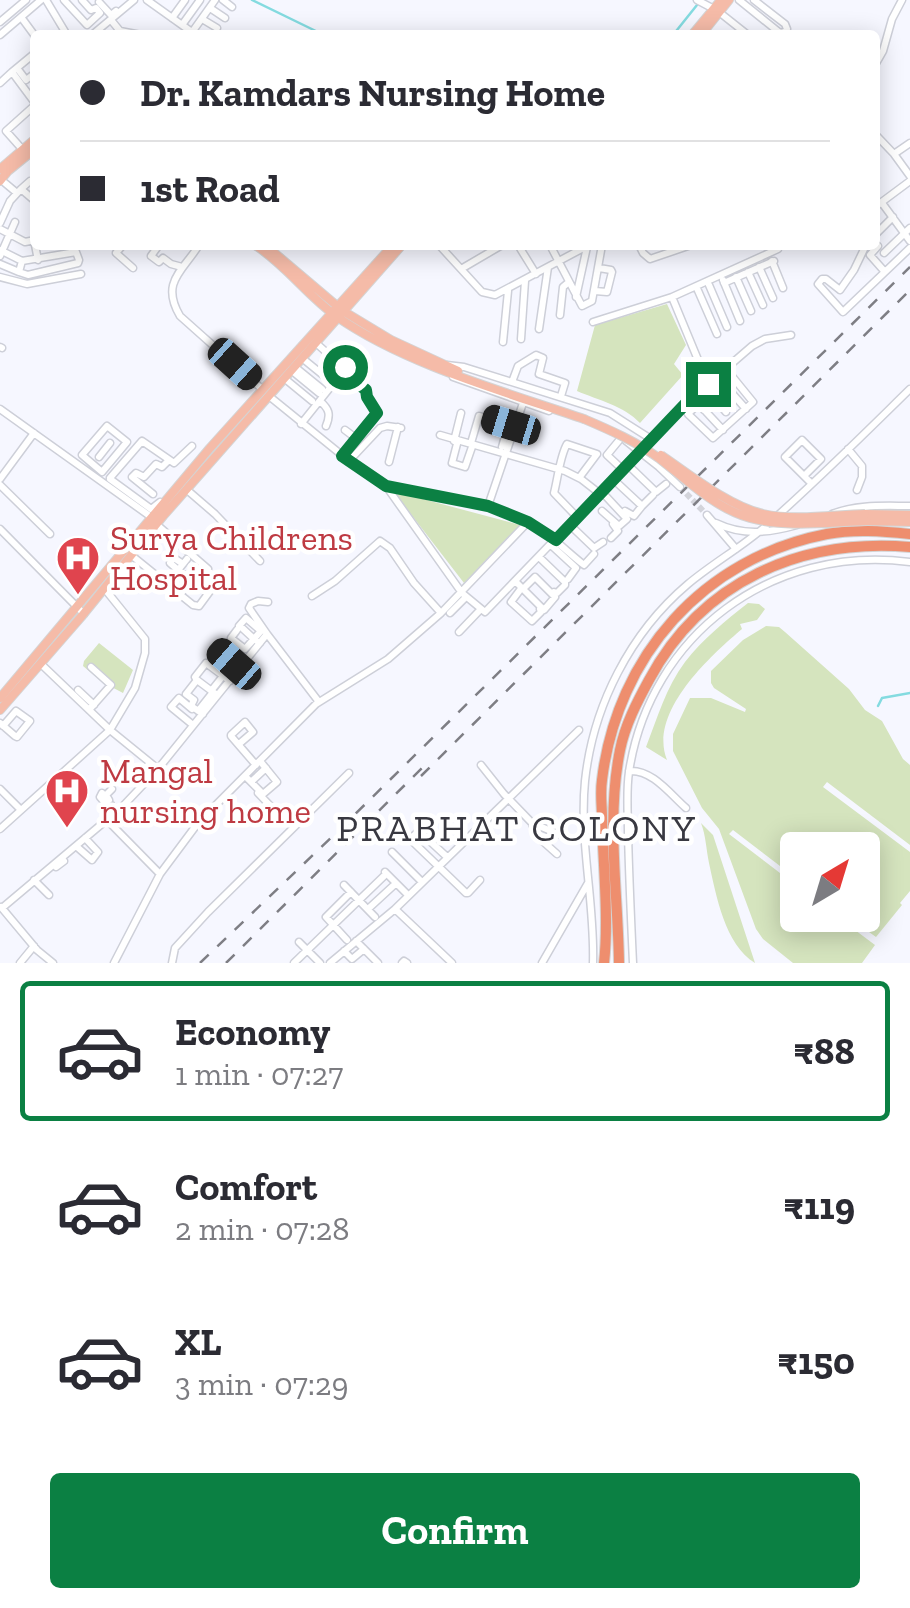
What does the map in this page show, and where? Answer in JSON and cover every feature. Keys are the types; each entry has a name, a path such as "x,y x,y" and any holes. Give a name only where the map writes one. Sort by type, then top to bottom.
{"highway":[{"path":"620,963 601,784 616,718 655,640 715,581 781,546 828,534 875,530 910,534"},
{"path":"604,963 608,853 620,749 642,692 668,647 691,620 725,591 791,560 877,544 910,546"},
{"path":"740,582 753,590"}],"main road":[{"path":"704,30 721,0"},
{"path":"697,30 729,0"},
{"path":"0,169 30,143"},
{"path":"4,183 30,154"},
{"path":"266,250 337,312 401,348 614,427 753,511 789,516 910,518"},
{"path":"376,269 389,250"},
{"path":"1,702 265,393 397,250"},
{"path":"1,702 41,664 80,610 131,555 157,517 186,489 265,393 316,343 337,312"},
{"path":"585,416 659,458 680,483 730,511 788,523 866,518"}],"street":[{"path":"0,22 26,0"},
{"path":"0,35 43,0 64,30"},
{"path":"64,0 86,25 100,14 82,0"},
{"path":"147,0 188,30"},
{"path":"162,10 170,0"},
{"path":"172,18 186,0"},
{"path":"182,25 200,0"},
{"path":"195,30 219,0 232,7"},
{"path":"698,0 742,30"},
{"path":"740,0 776,30"},
{"path":"754,0 785,24 787,30"},
{"path":"880,56 902,0"},
{"path":"99,2 110,15 126,2"},
{"path":"100,30 126,2"},
{"path":"210,8 225,18"},
{"path":"59,22 72,10"},
{"path":"20,17 30,30"},
{"path":"202,18 217,28"},
{"path":"112,20 119,30"},
{"path":"0,83 30,57"},
{"path":"14,70 30,96"},
{"path":"22,80 30,76"},
{"path":"21,150 6,132 30,108"},
{"path":"0,133 21,150"},
{"path":"880,139 910,178 880,202"},
{"path":"894,154 910,143"},
{"path":"30,181 3,206 0,226 30,241"},
{"path":"0,193 4,183 30,198"},
{"path":"880,206 909,237"},
{"path":"880,230 893,217"},
{"path":"16,222 1,253 22,262 71,250"},
{"path":"884,253 909,237"},
{"path":"864,250 840,290 824,278 818,285 844,312 894,263 909,237"},
{"path":"880,249 894,263"},
{"path":"36,250 38,260"},
{"path":"52,250 62,267"},
{"path":"0,264 28,275 79,262 74,250"},
{"path":"119,250 116,253 133,268"},
{"path":"156,250 151,255 159,262 164,258"},
{"path":"162,250 170,264 185,264"},
{"path":"196,250 175,278 172,293 180,316 301,424 386,486 464,595 481,610 486,612 518,586 536,577 556,597 544,610 518,586"},
{"path":"444,250 482,292 496,296 577,250"},
{"path":"461,269 486,250"},
{"path":"521,250 536,274"},
{"path":"552,250 582,306 592,301 601,250"},
{"path":"576,297 583,250"},
{"path":"642,250 650,258 667,250"},
{"path":"696,288 778,250"},
{"path":"873,250 870,256 886,272"},
{"path":"175,260 185,264"},
{"path":"593,322 736,277 773,261 783,288"},
{"path":"19,272 22,262"},
{"path":"539,329 548,266"},
{"path":"759,267 773,298"},
{"path":"594,290 607,292 612,272 598,268"},
{"path":"748,272 764,305"},
{"path":"0,277 27,284 81,274"},
{"path":"736,277 751,311"},
{"path":"722,279 740,320"},
{"path":"521,339 526,280"},
{"path":"560,315 563,289 569,282"},
{"path":"709,285 727,326"},
{"path":"696,288 717,334"},
{"path":"502,342 508,290"},
{"path":"672,297 708,384"},
{"path":"720,380 752,346 765,339 791,336"},
{"path":"316,343 366,390 377,411 346,459"},
{"path":"301,424 318,396 357,357 346,348"},
{"path":"512,382 517,368 536,355 543,358 540,374 565,383 561,396"},
{"path":"303,357 330,379"},
{"path":"447,367 464,367 610,413 651,439"},
{"path":"447,367 457,380 622,438 680,483"},
{"path":"293,368 329,410 326,426"},
{"path":"732,375 753,400 712,438 688,414 708,384 732,375"},
{"path":"284,378 318,396"},
{"path":"720,380 746,409"},
{"path":"518,586 541,610 533,621 511,602 518,586 529,568 651,439 698,404 716,400 728,389"},
{"path":"593,963 585,782 588,756 604,705 627,654 670,600 766,526 910,389"},
{"path":"716,400 726,412"},
{"path":"488,506 523,403"},
{"path":"698,404 723,430"},
{"path":"0,409 34,433 94,463 104,471 127,443 108,426 82,454 94,463 108,481 157,517 206,566 203,578 215,584 198,606 131,555"},
{"path":"460,413 464,442"},
{"path":"464,442 477,414"},
{"path":"448,463 479,416 513,430"},
{"path":"461,426 464,442"},
{"path":"346,459 380,428 400,427 389,462"},
{"path":"344,430 357,439"},
{"path":"34,433 0,482 50,534"},
{"path":"440,434 504,450 579,478 627,518 619,526 602,510"},
{"path":"622,438 607,456 656,492 666,484"},
{"path":"804,476 821,459 802,440 785,458 811,484"},
{"path":"108,481 142,442 168,460 178,462 192,446"},
{"path":"94,463 110,443"},
{"path":"577,517 554,493 566,444 595,452 597,456 579,478"},
{"path":"848,449 862,466 857,490"},
{"path":"157,517 201,455"},
{"path":"153,494 132,477 136,472 144,477 156,464 162,467 168,460"},
{"path":"819,462 826,470"},
{"path":"613,478 642,506"},
{"path":"386,486 488,506 528,522 584,564 594,554"},
{"path":"186,489 260,561"},
{"path":"611,498 632,516 653,495"},
{"path":"570,525 594,548 618,529 590,502"},
{"path":"716,524 730,530 771,532 852,508 910,506"},
{"path":"707,515 736,549"},
{"path":"114,963 160,874 198,823 261,765 319,702 388,659 446,613 528,522"},
{"path":"0,529 80,610"},
{"path":"312,596 336,581 380,541 390,548 414,583 446,613"},
{"path":"553,543 576,568 568,579"},
{"path":"529,568 558,593 565,582 539,557"},
{"path":"633,963 629,771 639,729 664,674 700,630 753,590 798,570 838,561 910,562"},
{"path":"167,584 183,564 190,580 180,594"},
{"path":"0,829 110,730 135,688 145,640 104,588"},
{"path":"268,602 258,601 249,608 319,702"},
{"path":"460,632 481,610"},
{"path":"237,630 231,638 248,652"},
{"path":"54,963 1,907 86,841 158,769 226,678 240,668 248,652 267,634"},
{"path":"212,656 240,668"},
{"path":"212,656 226,678"},
{"path":"212,656 194,678 214,693"},
{"path":"41,664 91,707"},
{"path":"91,667 111,685 91,707"},
{"path":"197,680 186,694 194,700 191,706 199,713"},
{"path":"78,690 110,730 158,769"},
{"path":"191,723 172,707 178,698 199,713"},
{"path":"332,962 408,896 445,855 579,730"},
{"path":"239,744 277,781 264,794 247,778"},
{"path":"481,765 532,822 558,834"},
{"path":"629,771 648,774 686,808"},
{"path":"172,963 175,948 197,924 348,773"},
{"path":"247,778 282,819"},
{"path":"0,789 21,810"},
{"path":"109,800 106,794 112,789"},
{"path":"102,793 100,798 126,800"},
{"path":"107,820 160,874"},
{"path":"532,822 538,837 557,854"},
{"path":"445,855 420,832 410,839 466,893 480,880"},
{"path":"65,858 92,860 98,853 86,841"},
{"path":"392,852 422,882"},
{"path":"65,858 92,868"},
{"path":"294,963 384,874 408,896"},
{"path":"34,880 49,895"},
{"path":"542,963 588,882"},
{"path":"368,910 392,886"},
{"path":"347,940 326,916 348,888 375,917"},
{"path":"395,908 452,963"},
{"path":"356,941 378,963"},
{"path":"299,942 320,963"},
{"path":"20,963 34,946"},
{"path":"344,951 352,959 364,949"}],"green space":[{"path":"667,304 686,345 674,364 683,375 640,423 619,408 577,391 595,325"},
{"path":"393,491 520,525 464,583"},
{"path":"748,603 765,609 757,620 740,624 742,629 699,670 674,705 663,742 667,760 646,747 672,682 699,646"},
{"path":"766,626 779,627 849,689 865,710 882,721 910,765 910,845 827,782 823,787 910,852 910,891 902,905 876,937 869,932 880,932 880,832 780,832 780,866 733,830 729,834 780,873 780,932 858,932 875,945 862,963 793,963 763,939 719,829 702,808 673,751 673,734 690,698 711,698 745,712 711,683 711,671 743,640"},
{"path":"99,643 133,670 123,693 83,666"},
{"path":"701,823 713,835 755,963 736,944 723,918"}],"waterway":[{"path":"252,0 314,30"},
{"path":"677,30 697,5"},
{"path":"878,706 882,698 910,693"}],"tunnel":[{"path":"680,487 707,515"},
{"path":"109,800 116,808"}],"railway":[{"path":"200,963 910,267"},
{"path":"421,776 910,290"},
{"path":"226,963 427,763"}],"place":[{"name":"Surya Childrens Hospital","path":"78,596"},
{"name":"Mangal nursing home","path":"67,829"}],"district":[{"name":"PRABHAT COLONY","path":"517,828"}],"route":[{"path":"345,367 344,372 366,390 377,413 342,456 386,486 488,506 528,522 556,540 708,384"}]}
